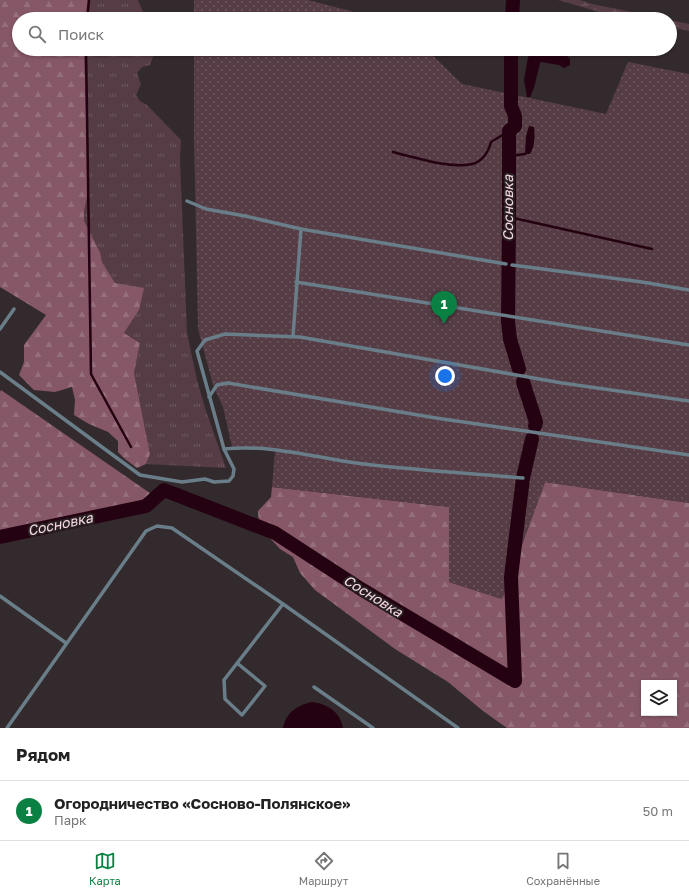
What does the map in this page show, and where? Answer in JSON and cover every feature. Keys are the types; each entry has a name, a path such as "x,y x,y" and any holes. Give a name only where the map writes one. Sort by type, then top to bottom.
{"lane":[{"path":"187,201 206,209 246,216 301,229 506,264"},
{"path":"293,336 301,229"},
{"path":"512,265 634,281 689,290"},
{"path":"296,282 689,346"},
{"path":"0,329 14,309"},
{"path":"0,372 140,475 182,482 205,480 214,482 229,481 233,476 234,469 224,450 197,351 205,340 225,334 293,336 562,383 689,401"},
{"path":"210,397 217,385 228,383 436,418 689,455"},
{"path":"224,450 236,448 286,451 356,463 523,478"},
{"path":"7,728 146,531 157,526 172,528 283,604 458,728"},
{"path":"0,596 66,643"},
{"path":"237,664 265,686 242,715 225,699 224,680 283,604"},
{"path":"314,686 373,728"}],"green space":[{"path":"0,0 88,0 87,12 12,12 12,56 84,56 88,179 84,221 100,252 102,262 115,283 144,288 139,310 124,333 140,343 134,373 150,454 146,464 137,468 118,452 118,441 108,432 89,424 74,415 75,400 72,387 55,392 34,390 19,375 24,362 24,345 46,315 0,287"},
{"path":"88,0 138,0 143,12 87,12"},
{"path":"194,0 308,0 354,12 194,12"},
{"path":"558,0 580,0 632,12 599,12"},
{"path":"677,21 689,24 689,31 677,28"},
{"path":"84,56 153,56 150,65 142,67 137,73 141,84 136,95 140,101 147,105 181,140 180,159 187,333 197,380 205,408 226,468 146,464 150,454 134,373 140,343 124,333 139,310 115,283 102,262 100,252 84,221 88,179"},
{"path":"194,56 433,56 462,84 606,114 628,62 689,74 689,503 545,482 502,599 449,582 449,507 272,487 275,451 232,447 223,407 213,385 198,329"},
{"path":"1,390 157,498 0,533"},
{"path":"545,482 689,503 689,728 507,728 483,711 448,682 395,649 315,590 300,573 293,557 280,549 259,526 258,511 271,497 272,487 449,507 449,582 502,599"}],"shaded area":[{"path":"567,56 570,59 570,65 564,68 559,65 541,62 534,88 530,97 527,97 524,80 528,57"},
{"path":"529,126 534,127 533,148 530,154 525,154 526,136"},
{"path":"312,702 328,707 336,713 343,728 283,728 287,718 293,710 297,707"}],"waterway":[{"path":"88,12 89,0"},
{"name":"Сосновка","path":"512,12 513,0"},
{"path":"86,56 91,374 131,447"},
{"name":"Сосновка","path":"511,56 511,106 515,116 515,126 509,131 508,322 510,339 519,369"},
{"path":"393,152 438,163 455,165 470,164 483,158 491,142 509,131"},
{"path":"510,156 525,154"},
{"path":"509,217 652,249"},
{"name":"Сосновка","path":"523,382 536,422 535,426"},
{"name":"Сосновка","path":"0,537 146,506 164,490 275,533 361,589 515,681 511,577 523,478 532,439"}],"place":[{"name":"Огородничество «Сосново-Полянское»","path":"444,324"}]}
